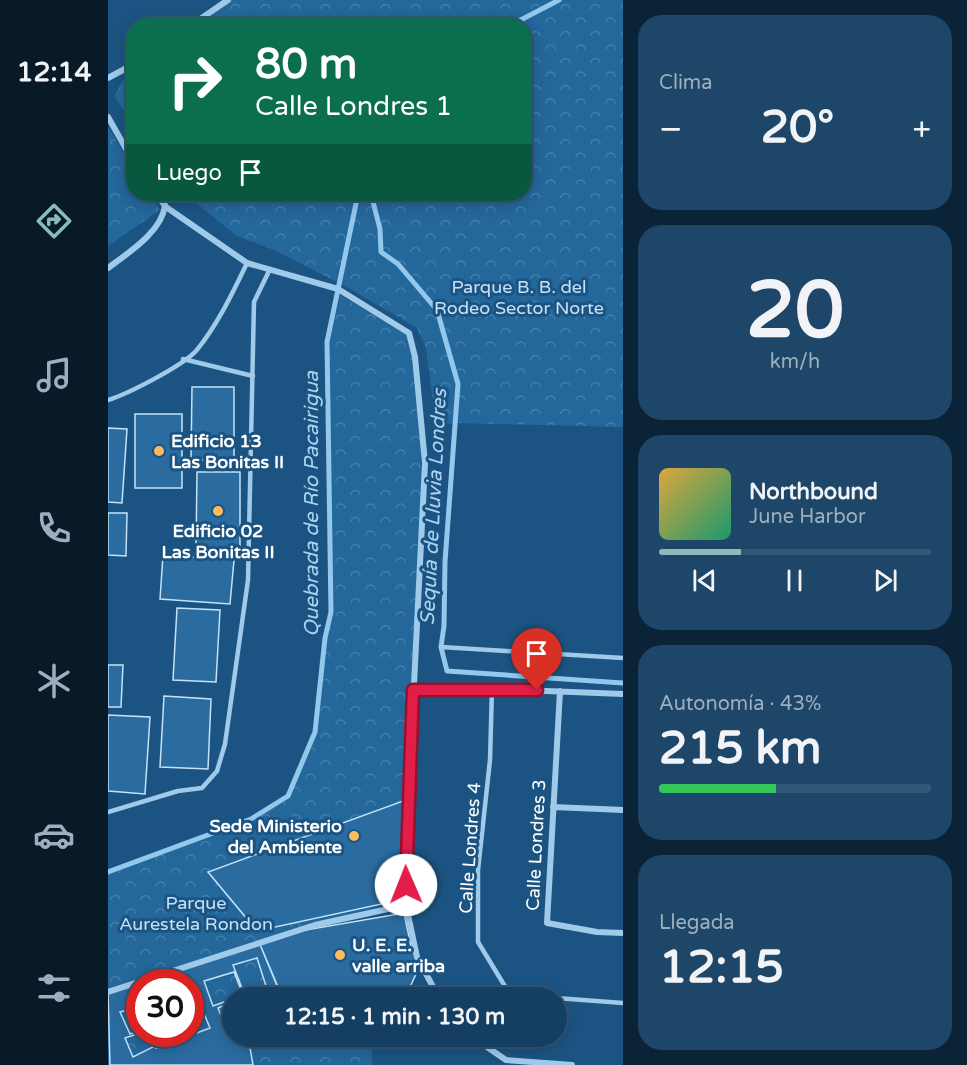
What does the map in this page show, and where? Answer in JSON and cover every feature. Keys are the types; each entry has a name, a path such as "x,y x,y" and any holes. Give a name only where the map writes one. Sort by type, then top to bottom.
{"street":[{"path":"202,18 228,0"},
{"path":"108,78 126,68"},
{"path":"108,117 126,149"},
{"path":"162,201 247,263 338,290 409,333 416,357 425,463 406,846 406,905 417,957 433,987"},
{"path":"108,268 149,234 164,213 165,205"},
{"path":"413,690 492,689 623,694"},
{"name":"Calle Londres 3","path":"560,691 547,923 597,932 623,933"},
{"path":"553,807 623,810"},
{"path":"108,992 315,925 406,905"},
{"path":"485,1047 505,1062 572,1065"}],"lane":[{"path":"108,400 131,393 195,352 231,296 247,263"},
{"path":"108,812 178,791 202,788 217,771 225,744 248,580 254,302 270,269"},
{"path":"183,359 253,376"},
{"path":"441,647 623,658"},
{"name":"Calle Londres 4","path":"492,689 490,760 478,870 478,942 505,987"},
{"name":"Calle Londres 4","path":"567,999 623,1003"}],"green space":[{"name":"Parque B. B. del Rodeo Sector Norte","path":"221,0 623,0 623,427 456,423 436,425 426,348 417,328 345,286 274,250 237,236 194,201 532,201 532,18 201,18 223,4"},
{"path":"126,76 126,113 114,96"},
{"path":"108,127 126,157 126,201 154,201 160,210 108,246"},
{"name":"Parque Aurestela Rondon","path":"340,295 407,335 418,398 421,430 421,497 400,900 259,942 278,987 222,987 222,1047 372,1047 372,1065 108,1065 108,873 252,821 290,796 317,733 327,635 333,611 329,344"}],"building":[{"path":"192,387 234,387 234,460 191,460"},
{"name":"Edificio 13 Las Bonitas II","path":"135,414 182,414 182,488 135,488"},
{"path":"108,428 127,429 122,503 108,502"},
{"name":"Edificio 02 Las Bonitas II","path":"197,472 240,472 240,549 196,549"},
{"path":"108,513 127,513 126,556 108,555"},
{"path":"163,555 234,560 230,604 160,599"},
{"path":"177,608 220,610 216,682 173,680"},
{"path":"108,665 123,665 121,707 108,707"},
{"path":"164,696 211,699 208,769 160,767"},
{"path":"108,715 150,717 145,794 108,791"},
{"name":"Sede Ministerio del Ambiente","path":"403,801 400,900 257,931 208,872"},
{"name":"U. E. E. valle arriba","path":"404,913 411,946 421,963 410,987 277,987 259,942 300,931"},
{"path":"259,942 278,987 222,987 222,1047 250,1047 253,1065 110,1065 108,992 126,986 126,1047 204,1047 204,969 177,969"},
{"path":"257,958 266,987 242,987 233,965"},
{"path":"234,972 240,987 222,987 222,1003 213,1006 204,981"},
{"path":"222,1006 222,1018 218,1008"},
{"path":"126,1010 126,1025 120,1012"},
{"path":"204,1013 210,1028 204,1030"},
{"path":"129,1047 153,1047 133,1057"}],"waterway":[{"name":"Quebrada de Río Pacairigua","path":"524,18 559,0"},
{"name":"Quebrada de Río Pacairigua","path":"108,872 251,819 288,796 315,732 325,638 331,612 327,342 357,201"},
{"name":"Sequía de Lluvia Londres","path":"373,201 380,229 381,252 398,264 437,310 458,384 441,647 447,671 623,683"}],"place":[{"name":"Edificio 13 Las Bonitas II","path":"159,451"},
{"name":"Edificio 02 Las Bonitas II","path":"218,511"},
{"name":"Sede Ministerio del Ambiente","path":"354,836"},
{"name":"U. E. E. valle arriba","path":"340,955"}],"route":[{"path":"406,885 413,690 537,690"}]}
